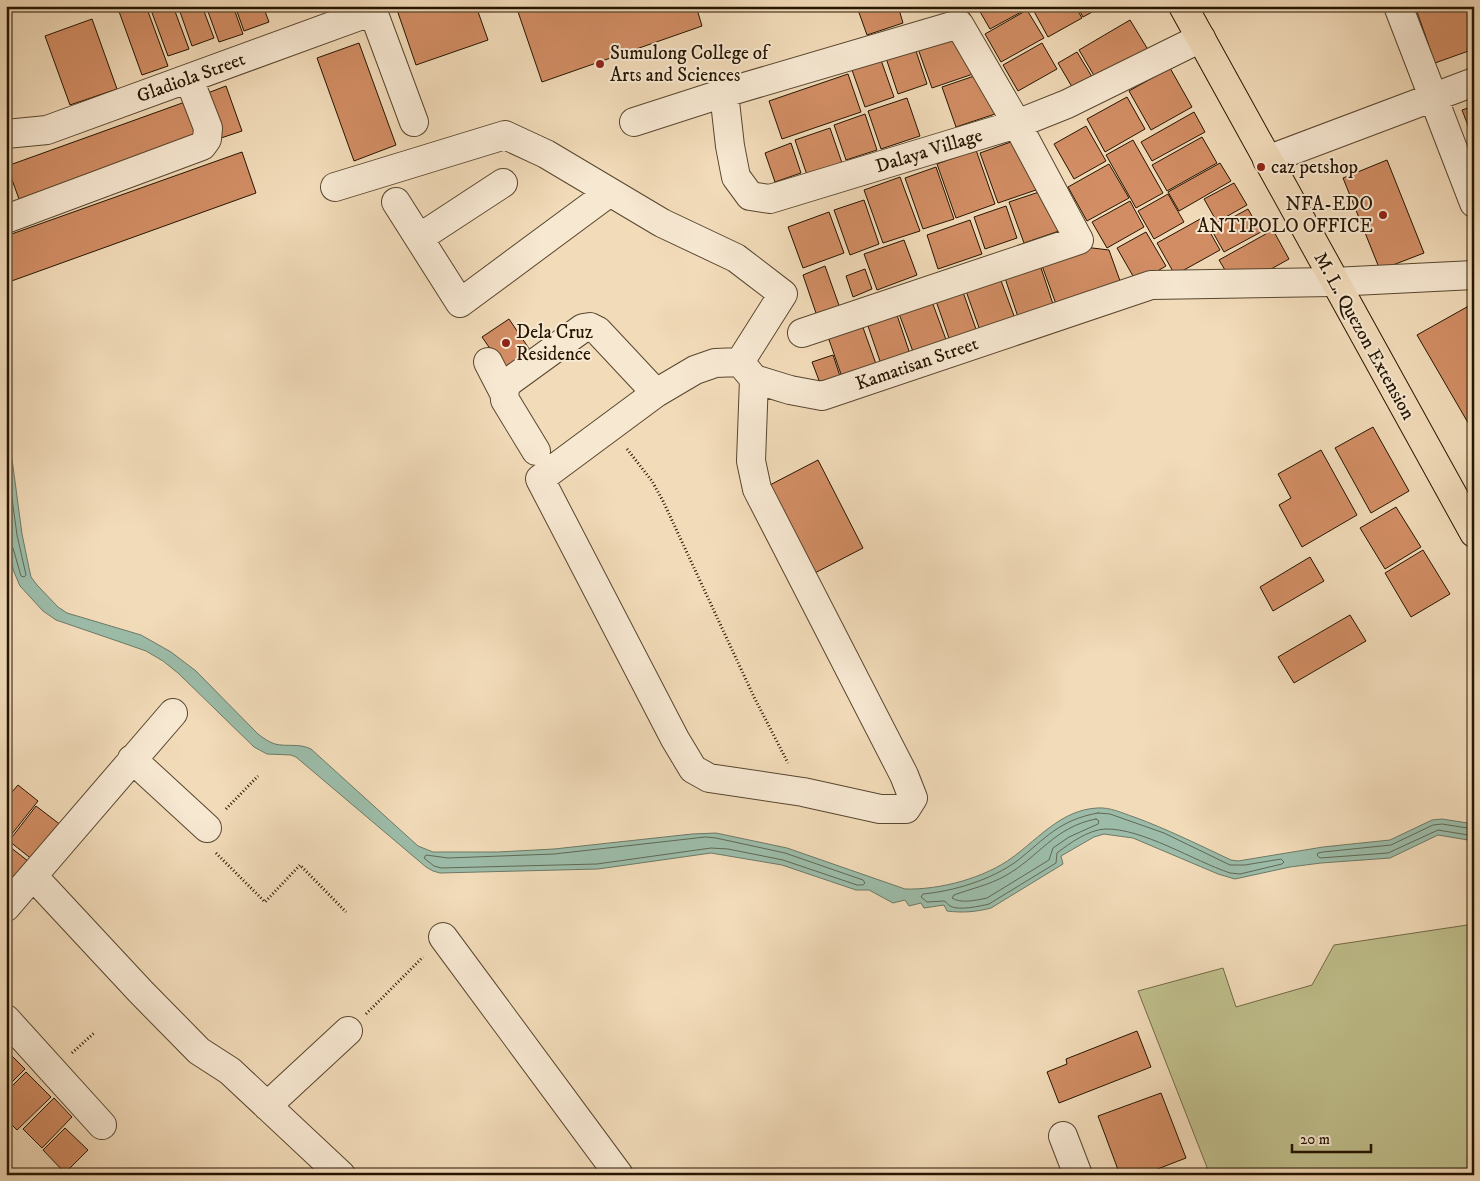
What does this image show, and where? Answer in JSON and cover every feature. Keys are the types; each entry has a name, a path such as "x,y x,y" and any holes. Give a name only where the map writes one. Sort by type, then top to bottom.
{"main road":[{"name":"M. L. Quezon Extension","path":"1183,6 1333,282 1474,533"}],"street":[{"path":"1398,6 1474,203"},
{"path":"372,9 414,122"},
{"name":"Gladiola Street","path":"6,134 47,130 189,79 372,9"},
{"path":"634,122 724,93 958,24 1017,124 1079,240 802,333"},
{"name":"Dalaya Village","path":"724,93 730,146 736,177 750,196 770,199 1017,124 1067,104 1201,38"},
{"path":"6,219 202,146 207,139 208,128 189,79"},
{"path":"1267,160 1474,82"},
{"path":"335,187 505,135 546,154 662,223 736,258 783,294 747,371 751,461 757,489 900,766 913,798 906,809 880,809 803,792"},
{"path":"419,238 503,184"},
{"path":"396,202 460,303 610,192"},
{"name":"Kamatisan Street","path":"803,792 709,778 693,769 675,739 540,479 656,393 695,370 714,362 747,371 790,390 822,396 1151,285 1333,282 1474,275"},
{"path":"504,394 505,387 510,381 583,328 590,327 598,331 656,393"},
{"path":"488,362 506,400 536,452"},
{"path":"6,907 173,713"},
{"path":"132,759 206,828"},
{"path":"33,876 199,1051 230,1071 341,1175"},
{"path":"443,937 618,1175"},
{"path":"6,1019 102,1125"},
{"path":"267,1106 348,1031"},
{"path":"1063,1136 1078,1175"}],"path":[{"path":"610,428 652,481 663,501 754,697 803,792"},
{"path":"258,776 206,828 205,841 265,902 300,865 346,912"},
{"path":"348,1031 443,937"}],"green space":[{"path":"1474,924 1474,1175 1210,1175 1138,991 1223,968 1236,1007 1312,985 1334,945"}],"water":[{"path":"6,433 12,459 22,534 31,577 58,607 67,613 141,635 171,652 196,671 260,735 275,744 302,746 311,749 418,846 433,852 498,852 554,849 716,833 787,848 905,889 919,889 947,885 976,877 1013,857 1062,819 1084,810 1097,808 1111,809 1134,817 1231,860 1238,861 1323,847 1390,840 1432,820 1442,819 1474,824 1474,841 1438,835 1390,858 1290,867 1235,879 1218,874 1133,838 1104,834 1094,837 1061,856 1063,864 991,908 964,912 947,911 944,905 924,908 921,903 909,906 905,900 893,903 869,890 856,890 782,865 711,853 598,869 440,873 426,867 296,757 267,754 254,747 178,673 163,661 146,651 56,620 43,611 20,586 14,572 6,541"}],"building":[{"path":"117,6 146,6 168,66 142,75"},
{"path":"161,6 173,6 189,49 168,56 151,10"},
{"path":"178,6 202,6 214,38 192,46"},
{"path":"206,6 233,6 243,34 219,42"},
{"path":"235,6 263,6 269,22 244,31"},
{"path":"476,6 488,40 416,65 396,7"},
{"path":"516,6 696,6 702,26 542,82"},
{"path":"898,6 903,23 867,35 857,7"},
{"path":"985,6 1020,6 1023,11 990,29 979,10"},
{"path":"1031,6 1075,6 1082,18 1048,37"},
{"path":"1077,6 1103,6 1083,17"},
{"path":"1415,6 1474,6 1474,49 1435,63"},
{"path":"1027,10 1044,38 1001,62 985,34"},
{"path":"92,19 117,89 70,105 45,36"},
{"path":"1130,20 1150,53 1099,84 1079,50"},
{"path":"958,32 973,74 932,88 917,46"},
{"path":"359,43 396,145 354,161 317,58"},
{"path":"1042,43 1057,69 1018,91 1003,65"},
{"path":"915,48 927,84 898,94 886,58"},
{"path":"1077,52 1097,85 1078,97 1058,63"},
{"path":"881,60 894,97 865,107 852,70"},
{"path":"1170,68 1192,107 1151,130 1129,91"},
{"path":"848,74 861,112 782,139 769,101"},
{"path":"980,74 995,114 956,127 942,87"},
{"path":"226,86 242,131 221,138 205,94"},
{"path":"1127,97 1145,129 1105,152 1087,119"},
{"path":"907,98 920,136 881,149 868,111"},
{"path":"185,102 197,135 19,199 7,166"},
{"path":"1474,106 1474,141 1462,110"},
{"path":"1194,112 1205,132 1152,161 1141,142"},
{"path":"865,114 877,150 846,160 834,125"},
{"path":"1086,126 1106,161 1074,179 1054,144"},
{"path":"830,128 842,163 807,175 795,140"},
{"path":"1202,137 1217,163 1167,191 1152,165"},
{"path":"1019,139 1036,190 998,203 980,153"},
{"path":"1133,140 1163,193 1136,208 1106,155"},
{"path":"791,143 801,173 775,182 765,153"},
{"path":"976,150 995,204 956,218 937,164"},
{"path":"242,152 256,193 6,283 6,236"},
{"name":"NFA-EDO ANTIPOLO OFFICE","path":"1387,160 1424,253 1380,270 1343,178"},
{"path":"1220,163 1231,181 1179,211 1168,192"},
{"path":"1109,164 1129,198 1087,221 1068,187"},
{"path":"936,167 954,219 923,229 905,178"},
{"path":"900,177 920,231 883,243 864,190"},
{"path":"1234,183 1247,205 1217,222 1204,199"},
{"path":"1048,189 1062,230 1024,243 1009,202"},
{"path":"1168,194 1184,222 1154,239 1138,211"},
{"path":"864,200 879,244 850,255 834,210"},
{"path":"1130,201 1144,227 1107,248 1092,222"},
{"path":"1006,206 1017,238 985,249 974,217"},
{"path":"1248,209 1261,232 1224,252 1211,229"},
{"path":"829,212 844,253 803,268 788,227"},
{"path":"1202,218 1220,250 1175,275 1157,243"},
{"path":"970,220 982,254 938,269 927,235"},
{"path":"1273,230 1289,259 1264,273 1225,270 1219,260"},
{"path":"1146,232 1166,266 1137,283 1117,248"},
{"path":"904,240 917,275 877,290 864,254"},
{"path":"1084,247 1109,250 1124,292 1060,315 1041,263"},
{"path":"1040,265 1054,307 1019,320 1005,278"},
{"path":"825,266 841,311 818,319 803,275"},
{"path":"865,269 872,289 853,297 846,276"},
{"path":"1000,278 1017,324 982,336 966,291"},
{"path":"963,292 977,332 950,341 936,301"},
{"path":"931,299 948,345 915,357 898,311"},
{"path":"1474,303 1474,433 1417,335"},
{"path":"897,315 910,354 881,364 868,326"},
{"name":"Dela Cruz Residence","path":"509,319 530,350 504,369 482,337"},
{"path":"861,322 876,364 842,377 827,334"},
{"path":"833,355 840,376 820,383 812,362"},
{"path":"1373,427 1409,491 1371,513 1335,448"},
{"path":"1321,450 1357,515 1302,547 1279,505 1291,498 1278,474"},
{"path":"818,460 863,548 811,575 766,487"},
{"path":"1396,507 1421,547 1385,569 1360,528"},
{"path":"1423,550 1450,594 1411,617 1385,573"},
{"path":"1310,557 1324,581 1273,611 1260,587"},
{"path":"1350,615 1366,641 1294,683 1278,657"},
{"path":"18,785 38,801 8,839 6,837 6,799"},
{"path":"36,806 66,829 38,864 9,841"},
{"path":"6,844 28,861 11,882 6,878"},
{"path":"1137,1031 1151,1067 1059,1103 1047,1072 1067,1064 1066,1059"},
{"path":"6,1050 25,1069 6,1088"},
{"path":"26,1072 51,1097 17,1130 6,1119 6,1092"},
{"path":"1161,1093 1186,1158 1142,1175 1120,1175 1098,1116"},
{"path":"54,1098 72,1117 42,1148 23,1129"},
{"path":"65,1128 88,1150 65,1173 43,1150"}],"place":[{"name":"Sumulong College of Arts and Sciences","path":"600,64"},
{"name":"caz petshop","path":"1261,167"},
{"name":"NFA-EDO ANTIPOLO OFFICE","path":"1383,215"},
{"name":"Dela Cruz Residence","path":"506,343"}]}
